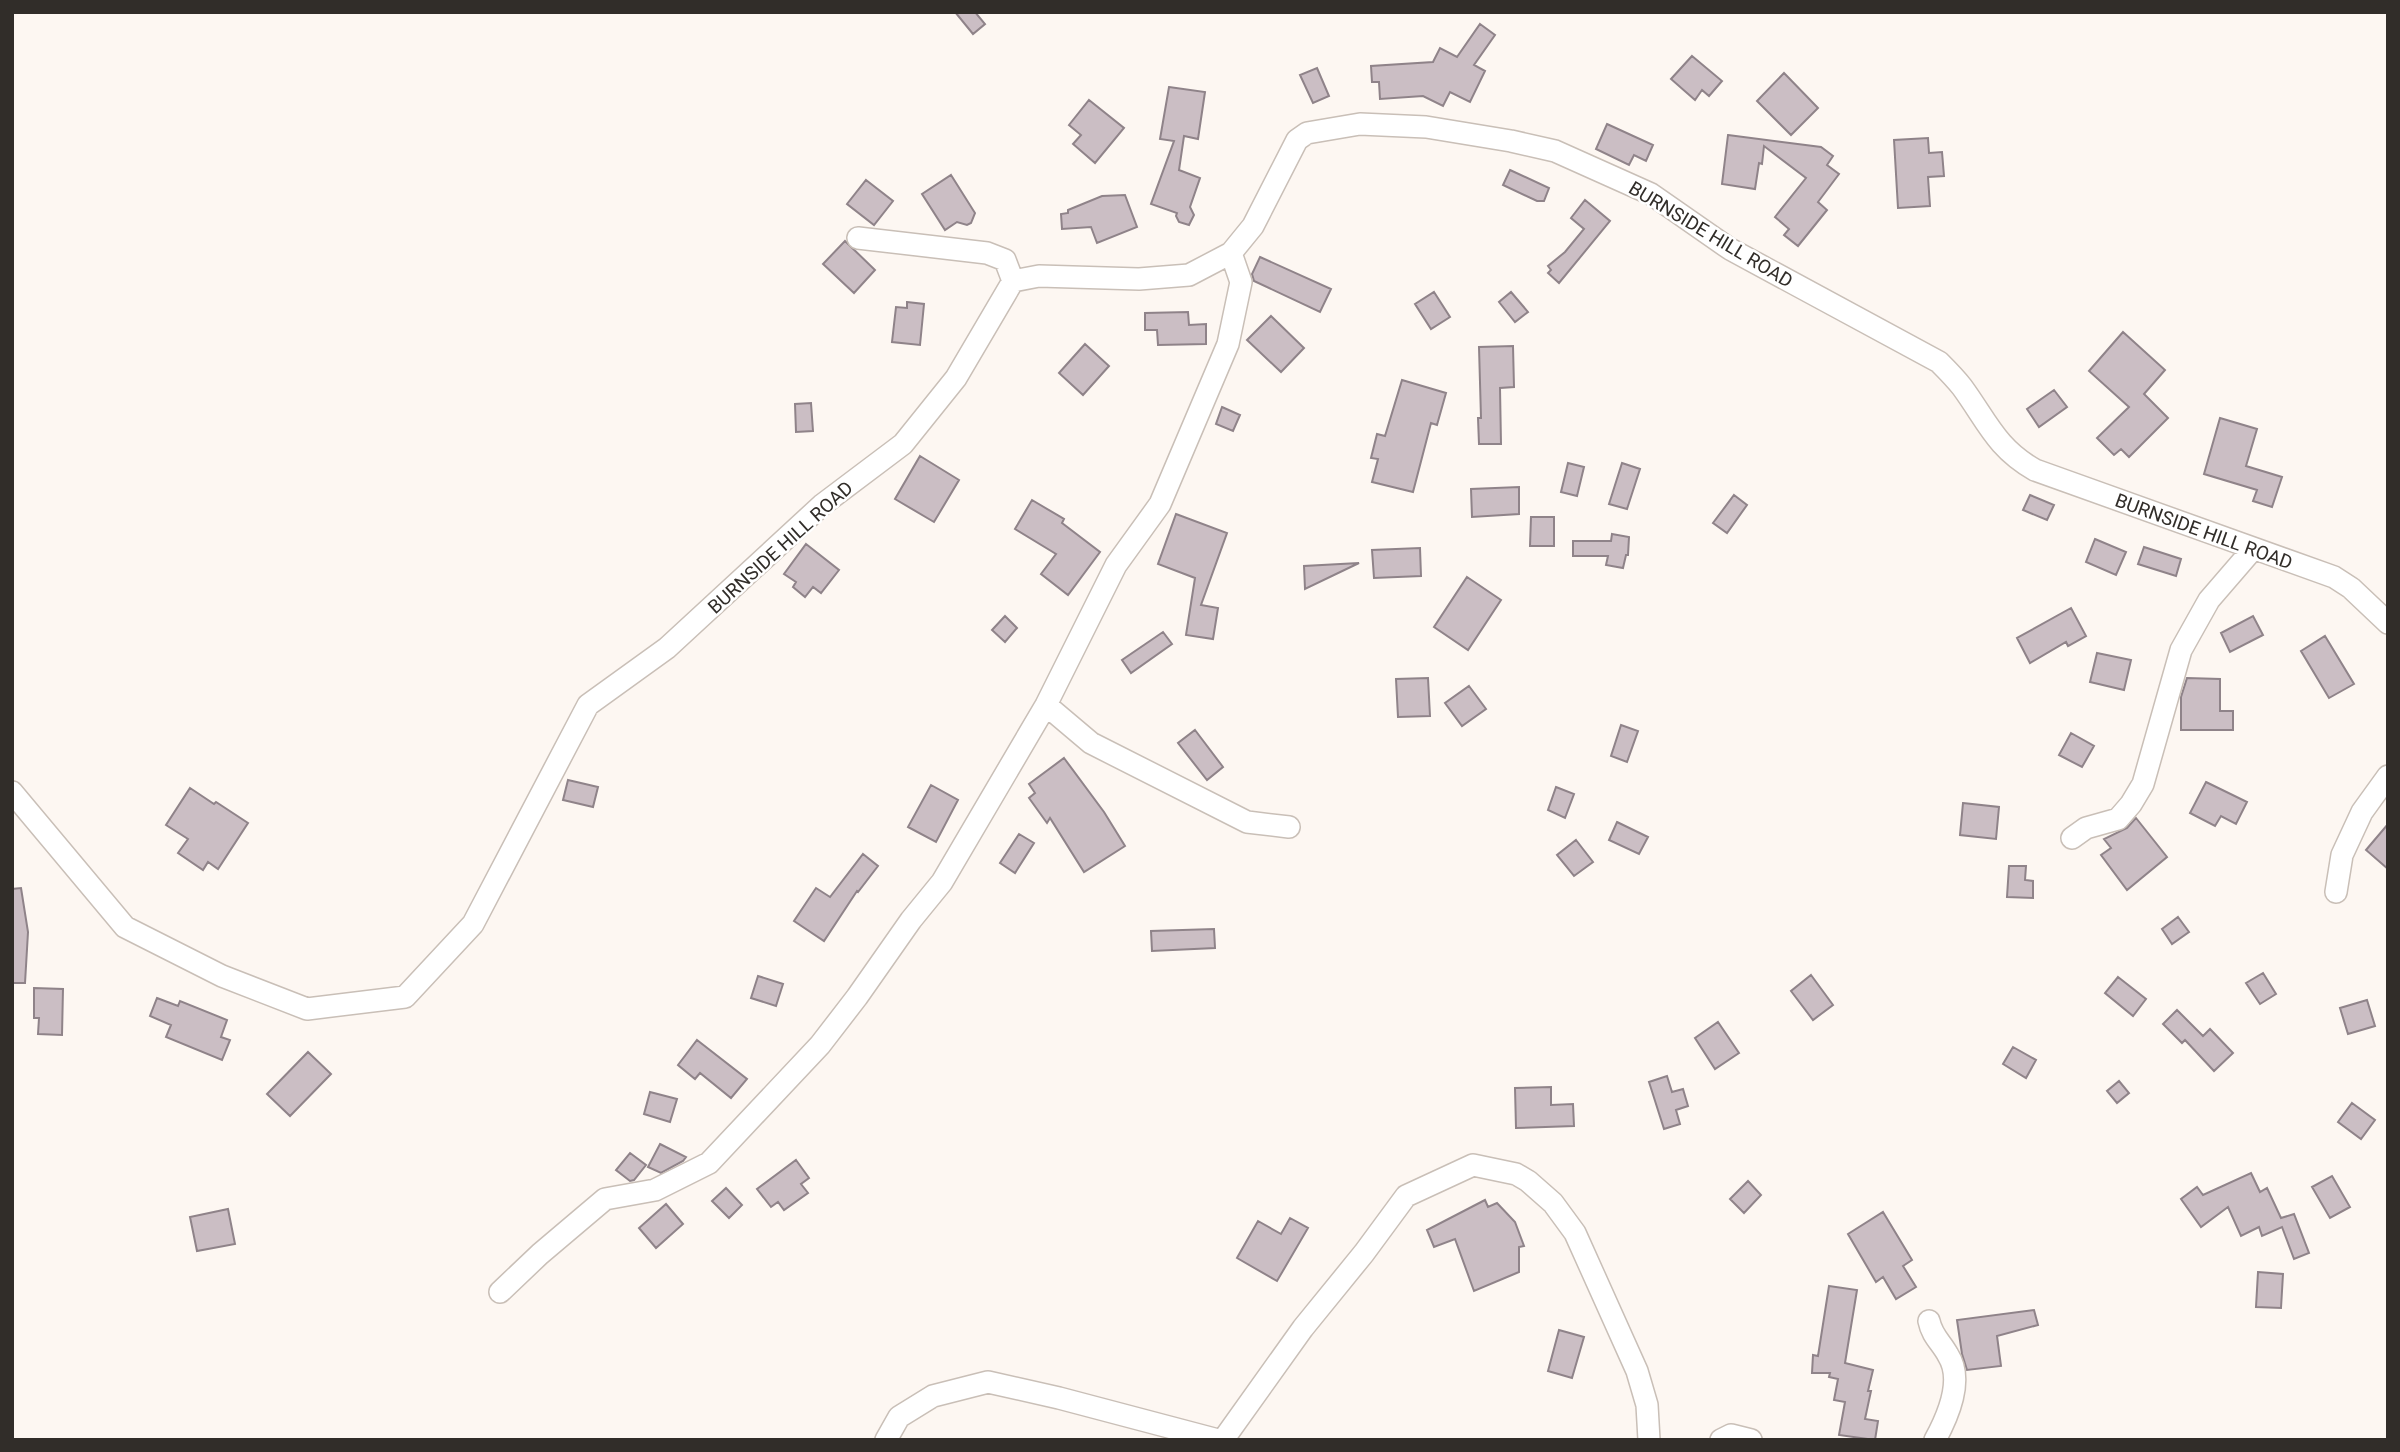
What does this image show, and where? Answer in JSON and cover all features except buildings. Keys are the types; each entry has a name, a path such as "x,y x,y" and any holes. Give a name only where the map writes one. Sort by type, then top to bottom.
{"street":[{"name":"BURNSIDE HILL ROAD","path":"12,792 125,927 222,976 307,1009 405,998 473,924 588,705 667,648 822,505 903,444 956,378 1013,281 1039,276 1139,279 1189,275 1231,253 1253,226 1297,140 1307,132 1360,124 1426,127 1555,151 1651,194 1730,249 1939,362 1961,385 1993,436 2016,459 2035,470 2334,577 2351,588 2388,623"},
{"path":"858,238 987,253 1005,260 1013,281"},
{"path":"500,1292 604,1199 655,1189 709,1163 820,1045 942,882 1046,705 1116,565 1160,504 1228,344 1241,282 1231,253"},
{"path":"2072,838 2086,828 2118,819 2131,804 2143,784 2181,650 2209,600 2253,549"},
{"path":"1046,705 1091,743 1247,822 1289,827"},
{"path":"2336,892 2342,855 2362,812 2388,776"},
{"path":"886,1440 899,1417 933,1396 988,1382 1221,1440 1303,1328 1406,1196 1473,1165 1516,1174 1528,1181 1553,1203 1575,1233 1637,1371 1647,1405 1649,1440"},
{"path":"1929,1321 1932,1335 1949,1356 1954,1385 1945,1422 1935,1440"},
{"path":"1721,1440 1731,1435 1751,1440"}]}
